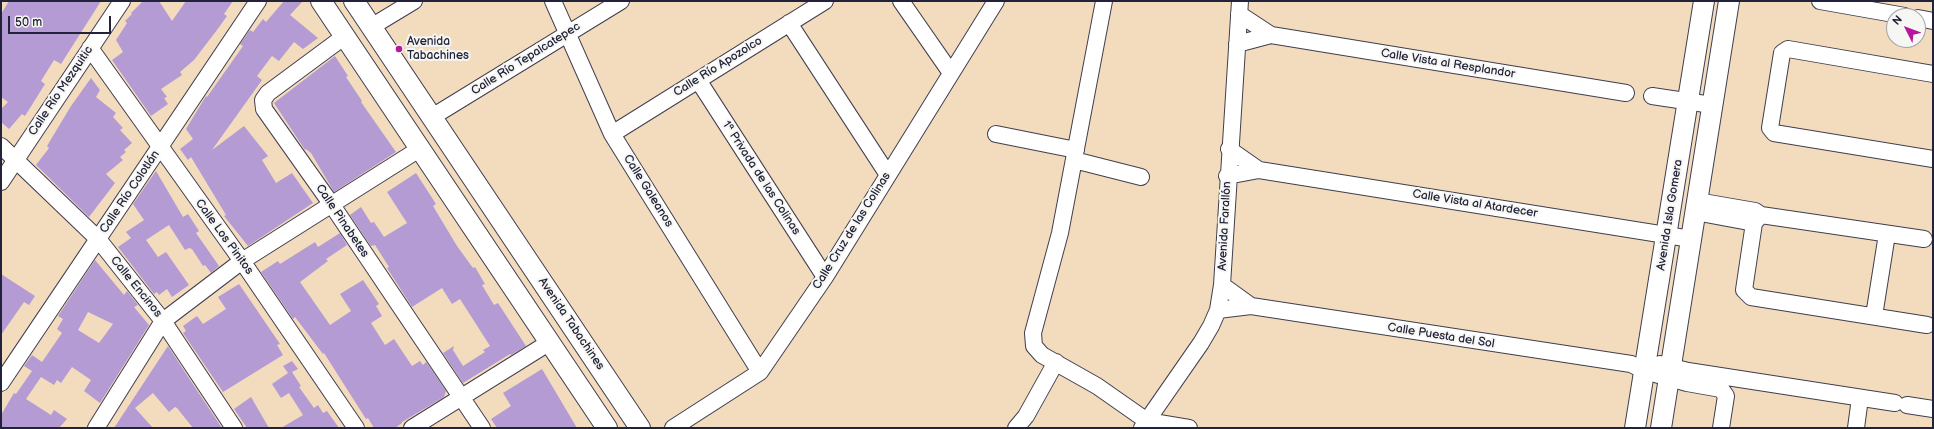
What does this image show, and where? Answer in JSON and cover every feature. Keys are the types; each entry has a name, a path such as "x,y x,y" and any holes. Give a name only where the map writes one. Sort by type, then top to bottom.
{"street":[{"name":"Calle Río Mezquitic","path":"1,182 122,1"},
{"name":"Calle Río Colotlán","path":"1,383 258,1"},
{"path":"321,1 421,148 607,428"},
{"name":"Avenida Tabachines","path":"354,1 640,428"},
{"path":"371,27 414,1"},
{"name":"Calle Galeanos","path":"553,1 612,134 760,372"},
{"name":"Calle Río Tepalcatepec","path":"432,117 621,1"},
{"name":"Calle Río Apozolco","path":"612,134 825,1"},
{"path":"901,1 951,73"},
{"name":"Calle Cruz de las Colinas","path":"674,428 760,372 825,276 996,1"},
{"path":"1104,1 1060,233 1033,333 1034,346 1042,355 1096,386 1144,425 1189,428"},
{"name":"Avenida Isla Gomera","path":"1636,428 1640,365 1667,235 1704,1"},
{"name":"Avenida Isla Gomera","path":"1661,428 1729,1"},
{"path":"1820,1 1886,13"},
{"name":"Calle Vista al Resplandor","path":"1240,8 1271,35"},
{"name":"Avenida Farallón","path":"1144,425 1201,343 1218,310 1222,285 1227,176 1240,8"},
{"path":"789,23 888,175"},
{"name":"Calle Vista al Resplandor","path":"1237,44 1271,35 1626,93"},
{"name":"Calle Pinabetes","path":"345,36 268,93 263,100 264,109 332,205 482,428"},
{"name":"Calle Los Pinitos","path":"90,48 242,261 356,428"},
{"path":"1933,74 1788,49 1782,53 1770,128 1774,133 1933,159"},
{"name":"1ª Privada de las Colinas","path":"698,80 825,276"},
{"path":"1652,96 1712,105"},
{"path":"996,134 1075,155 1141,177"},
{"name":"Calle Encinos","path":"1,146 98,239 163,321 234,428"},
{"path":"96,428 163,321 242,261 421,148"},
{"name":"Calle Vista al Atardecer","path":"1229,149 1259,170"},
{"name":"Calle Vista al Atardecer","path":"1227,176 1259,170 1691,239"},
{"path":"1696,207 1924,239"},
{"path":"1757,216 1744,290 1750,297 1927,325"},
{"path":"1874,316 1887,234"},
{"name":"Calle Puesta del Sol","path":"1222,285 1251,306"},
{"name":"Calle Puesta del Sol","path":"1218,310 1251,306 1640,365 1670,372"},
{"path":"412,428 550,342"},
{"path":"1016,428 1026,416 1056,362"},
{"path":"1670,372 1933,409"},
{"path":"1670,372 1687,383 1721,389 1726,396 1721,428"},
{"path":"1856,428 1860,398"}],"building":[{"path":"9,1 101,1 61,64 54,60 41,81 45,84 25,116 22,114 9,129 1,122 1,109 8,102 1,97 1,14"},
{"path":"143,1 159,1 172,21 186,1 233,1 224,14 227,16 194,60 180,72 182,75 161,89 167,97 164,98 168,104 151,116 112,60 123,52 116,40 127,23 125,21"},
{"path":"284,1 303,1 290,15 318,38 303,49 294,42 279,61 272,56 257,76 262,80 212,150 244,126 268,156 262,160 276,183 292,173 313,203 248,246 224,216 226,215 191,157 188,160 180,149 193,139 186,129 206,96 207,97 243,46 240,44 250,30 253,32 263,19 266,22"},
{"path":"335,56 348,76 346,77 362,101 361,102 396,152 334,192 311,153 306,149 305,150 274,103"},
{"path":"91,78 100,90 96,97 116,113 113,117 123,128 120,130 132,143 124,150 126,152 120,157 123,160 106,174 115,183 89,217 36,165 49,148 47,146 71,106"},
{"path":"156,171 183,217 188,214 199,231 196,233 219,266 211,273 205,265 203,266 192,249 189,248 185,250 169,225 146,240 158,257 166,252 189,285 172,297 167,289 159,295 157,292 154,294 118,247 131,238 126,232 144,220 133,204"},
{"path":"416,173 436,204 433,206 457,246 473,268 475,267 485,284 482,285 494,305 498,303 526,346 511,355 510,354 463,383 443,353 454,346 453,350 463,366 485,352 483,350 490,346 460,299 452,304 442,288 412,307 387,268 389,267 375,245 371,246 350,215 361,207 371,223 374,222 384,237 407,223 387,192"},
{"path":"340,233 347,245 326,259 328,261 300,282 330,325 351,311 340,294 363,280 379,304 376,306 382,316 371,323 385,345 394,339 412,366 420,361 423,365 426,362 446,391 444,397 402,422 395,428 374,428 368,418 366,419 324,353 323,354 295,317 293,319 261,272 278,261 280,264 315,242 318,247"},
{"path":"95,260 124,295 127,291 138,305 134,307 149,325 100,403 84,391 91,380 72,367 61,383 57,380 54,385 41,377 26,399 51,415 54,410 67,419 59,428 1,428 1,415 14,393 16,394 32,371 24,366 32,355 42,362 62,333 57,329 63,319 58,316","holes":["88,312 113,324 99,343 78,330"]},
{"path":"1,274 35,296 29,305 24,302 1,335"},
{"path":"239,284 280,344 277,345 283,355 223,392 183,333 186,331 183,326 197,316 203,324 226,309 218,297"},
{"path":"168,346 222,428 193,428 177,408 175,407 169,412 153,393 135,408 153,428 114,428"},
{"path":"292,361 298,369 292,372 301,386 299,387 314,408 318,405 323,413 327,411 339,428 281,428 303,415 289,393 281,398 272,384 288,373 283,366"},
{"path":"542,369 577,428 497,428 491,419 511,406 503,393"},
{"path":"251,397 269,428 247,428 234,409"}],"place":[{"name":"Avenida Tabachines","path":"399,49"}]}
